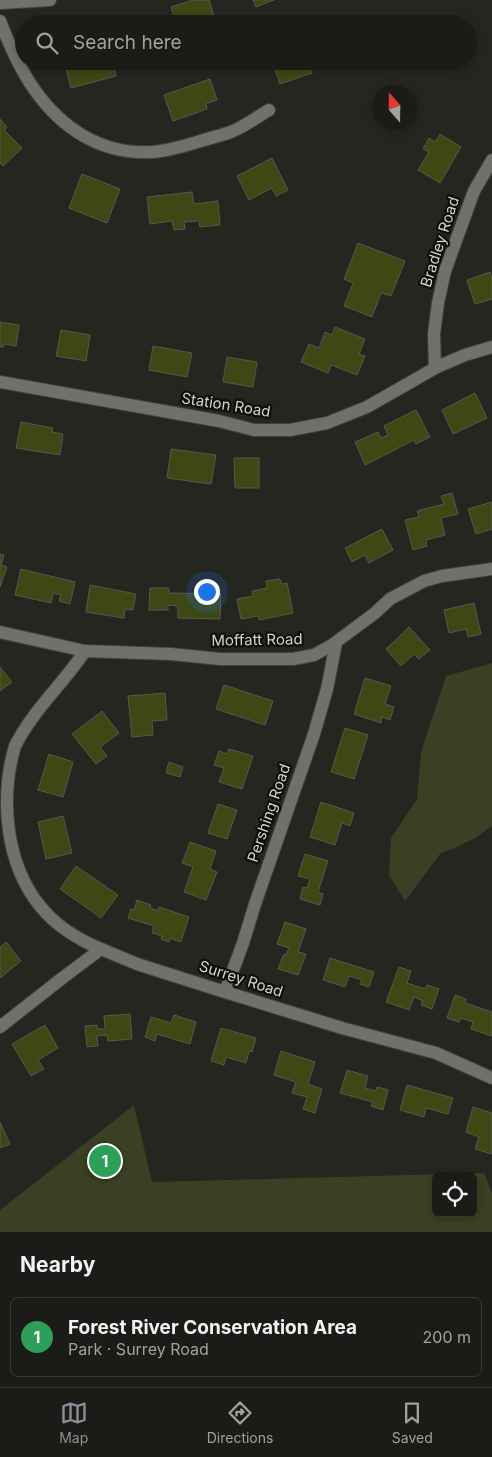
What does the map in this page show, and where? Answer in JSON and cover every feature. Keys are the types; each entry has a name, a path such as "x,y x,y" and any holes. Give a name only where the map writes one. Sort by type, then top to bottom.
{"street":[{"path":"0,3 50,0"},
{"path":"0,20 15,54"},
{"path":"23,70 33,88 51,111 74,130 94,142 128,152 153,152 188,145 234,131 269,110"},
{"name":"Bradley Road","path":"435,368 434,334 438,302 445,271 474,191 492,160"},
{"name":"Station Road","path":"0,382 219,421 254,430 290,430 327,423 368,407 435,368 465,355 492,347"},
{"name":"Moffatt Road","path":"0,632 85,651 171,654 220,659 293,659 314,655 336,643 390,599 424,581 442,576 492,569"},
{"name":"Pershing Road","path":"225,992 314,734 327,690 336,643"},
{"name":"Surrey Road","path":"85,651 77,664 27,724 14,748 4,775 1,802 4,828 11,854 23,880 40,907 67,931 101,949 138,964 342,1028 436,1053 492,1078"},
{"path":"0,1027 101,949"}],"green space":[{"path":"492,663 492,826 474,839 440,854 405,901 389,875 391,838 417,799 421,752 446,676"},
{"path":"134,1105 152,1182 432,1174 432,1217 477,1217 477,1173 484,1173 492,1193 492,1232 0,1232 0,1210"}],"building":[{"path":"193,0 209,0 214,15 173,15 171,7"},
{"path":"253,0 274,0 256,7"},
{"path":"66,70 114,70 116,76 71,88"},
{"path":"275,70 311,70 312,73 280,84"},
{"path":"210,79 217,100 206,104 207,109 173,121 164,95"},
{"path":"0,119 7,127 4,130 22,148 3,166 0,163"},
{"path":"440,134 461,147 440,183 418,170 429,152 423,149 429,138 435,142"},
{"path":"272,158 288,190 276,196 272,188 249,200 237,176"},
{"path":"82,174 120,189 107,223 69,208"},
{"path":"192,192 194,204 218,201 220,225 200,227 199,221 184,222 185,229 174,230 172,221 150,224 147,197"},
{"path":"358,243 405,261 391,296 381,293 372,317 344,306 353,283 344,279"},
{"path":"490,272 492,299 475,304 467,280"},
{"path":"0,322 19,325 16,346 4,344 3,347 0,347"},
{"path":"335,327 365,339 359,354 365,356 357,375 331,365 328,373 301,362 309,344 319,348 325,332 332,335"},
{"path":"61,330 90,335 86,361 56,356"},
{"path":"153,346 192,353 187,377 149,370"},
{"path":"227,357 257,362 253,387 223,382"},
{"path":"475,393 487,418 453,434 442,410"},
{"path":"416,410 430,437 416,444 414,440 365,465 355,442 378,432 381,438 388,435 384,426"},
{"path":"21,422 53,428 52,432 63,434 60,455 16,448"},
{"path":"171,449 216,455 211,484 167,478"},
{"path":"234,458 259,458 259,488 235,488"},
{"path":"452,493 458,514 441,518 445,535 426,540 427,546 413,550 405,520 419,517 417,511 444,504 441,496"},
{"path":"492,502 492,529 476,534 468,509"},
{"path":"382,529 393,550 369,563 365,555 352,562 345,548"},
{"path":"0,554 4,555 1,565 7,567 0,587"},
{"path":"21,569 75,582 70,604 59,601 61,595 53,593 51,603 15,595"},
{"path":"280,579 282,584 287,583 293,613 259,620 258,616 241,619 237,599 253,596 252,591 267,588 266,581"},
{"path":"90,585 136,594 133,610 125,609 124,618 86,612"},
{"path":"150,588 169,588 169,593 221,594 220,619 178,618 178,606 168,605 168,610 149,610"},
{"path":"474,603 481,634 468,637 466,629 449,633 444,610"},
{"path":"409,627 430,650 419,659 414,654 401,666 386,649"},
{"path":"0,667 12,682 0,691"},
{"path":"365,678 391,686 385,704 394,707 390,720 382,717 381,723 354,714"},
{"path":"224,685 273,701 265,725 216,709"},
{"path":"165,693 167,720 152,721 153,735 132,737 128,696"},
{"path":"102,711 119,733 100,747 107,756 96,764 72,734"},
{"path":"345,728 368,735 354,779 331,772"},
{"path":"229,749 253,756 242,789 219,782 224,768 214,765 219,751 227,754"},
{"path":"49,754 73,762 63,797 38,790"},
{"path":"169,762 183,767 180,777 166,773"},
{"path":"321,802 354,813 350,826 342,823 335,845 310,837"},
{"path":"218,804 237,810 227,839 208,833"},
{"path":"63,816 72,853 46,859 38,822"},
{"path":"190,842 216,851 210,869 217,872 206,900 184,892 193,867 182,863"},
{"path":"305,854 328,861 318,892 323,894 320,905 300,899 303,887 307,888 310,879 298,876"},
{"path":"76,866 118,895 101,918 60,889"},
{"path":"137,900 151,905 150,908 158,911 159,907 189,917 181,942 170,938 169,942 161,939 162,936 152,933 154,926 128,918 131,909 134,910"},
{"path":"285,922 306,929 298,952 306,954 298,975 278,969 284,954 286,955 289,948 277,944"},
{"path":"6,942 21,961 0,978 0,947"},
{"path":"330,958 374,972 369,987 360,984 362,980 349,976 345,987 323,980"},
{"path":"399,967 411,971 407,983 425,989 427,985 439,989 432,1009 421,1005 423,1001 414,997 409,1010 386,1002"},
{"path":"455,995 466,999 465,1003 492,1012 492,1036 471,1029 473,1022 461,1018 459,1022 447,1018"},
{"path":"130,1014 132,1039 108,1041 107,1035 97,1036 98,1046 87,1047 85,1026 97,1025 97,1029 105,1029 104,1016"},
{"path":"174,1015 196,1022 190,1044 157,1034 155,1041 145,1037 151,1017 171,1023"},
{"path":"45,1025 58,1048 38,1060 44,1069 31,1076 12,1044"},
{"path":"221,1028 256,1038 252,1052 249,1051 246,1063 226,1057 224,1065 211,1061"},
{"path":"281,1051 315,1062 308,1084 322,1089 315,1113 303,1109 307,1097 292,1093 296,1082 274,1075"},
{"path":"347,1070 368,1076 365,1088 376,1091 377,1087 388,1090 383,1110 371,1106 373,1102 340,1093"},
{"path":"407,1085 453,1098 448,1114 426,1108 424,1117 400,1110"},
{"path":"473,1107 492,1113 492,1154 475,1149 479,1137 466,1132"},
{"path":"0,1122 10,1144 0,1148"}],"place":[{"name":"Forest River Conservation Area","path":"105,1161"}]}
